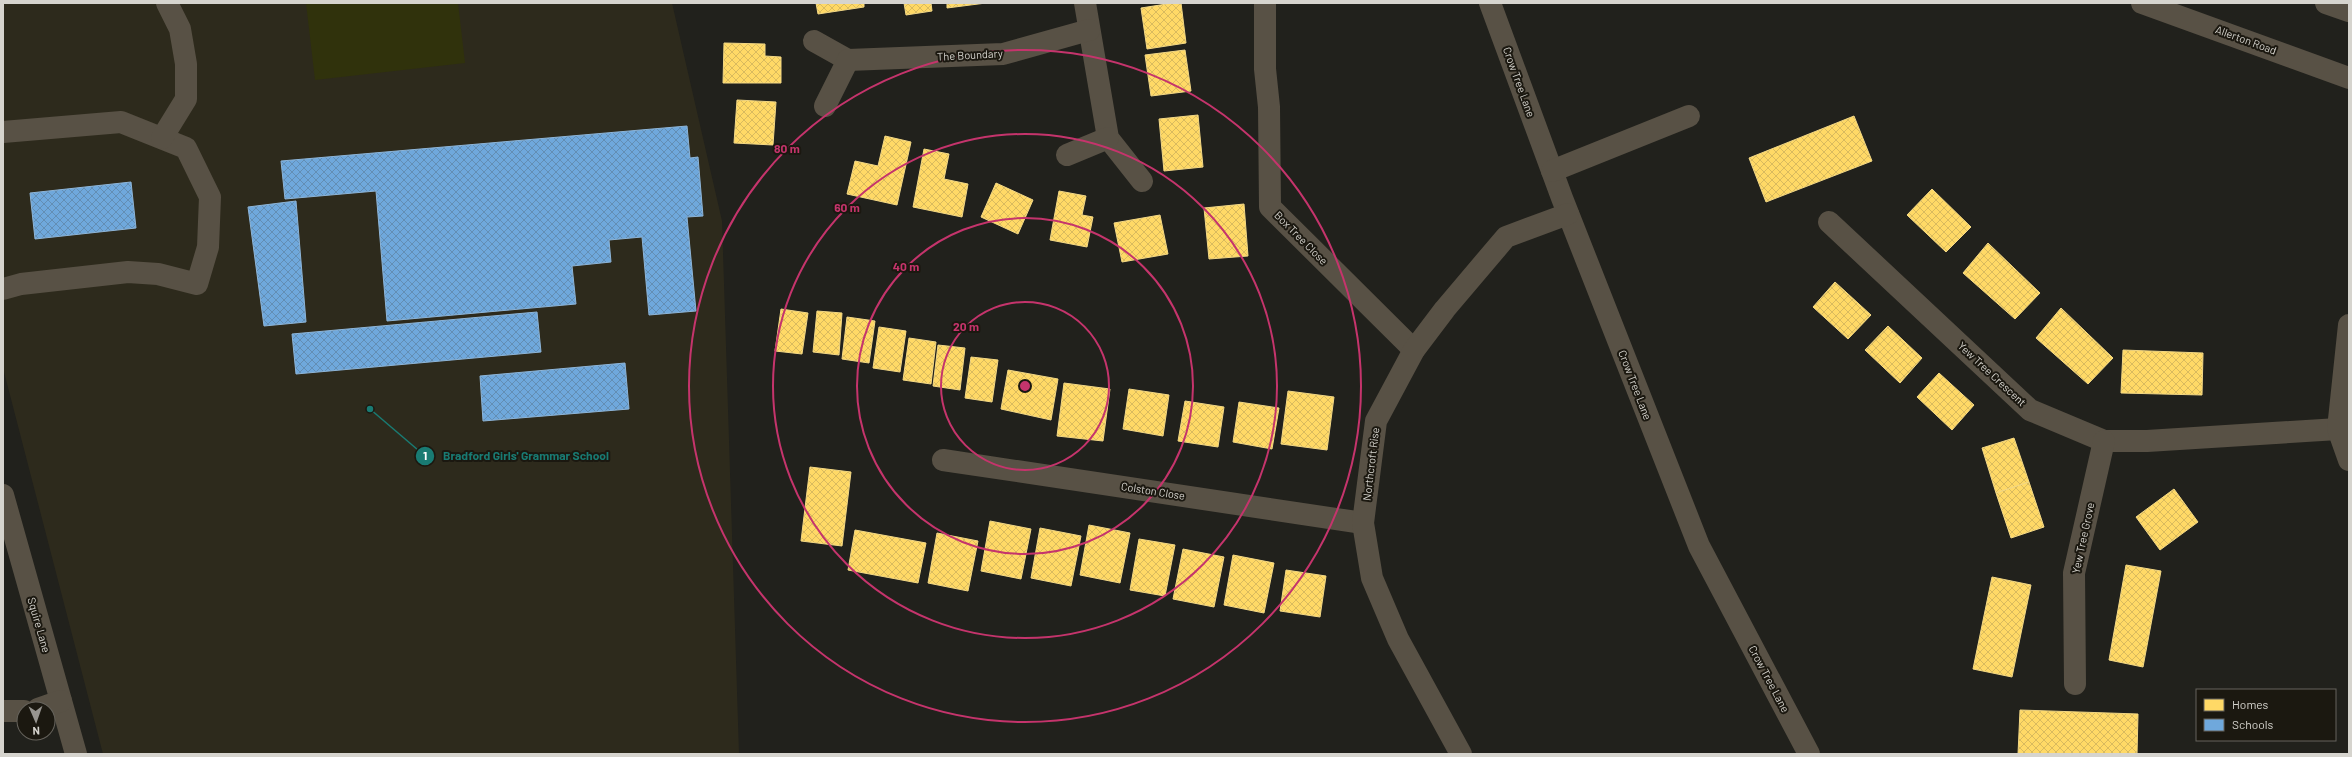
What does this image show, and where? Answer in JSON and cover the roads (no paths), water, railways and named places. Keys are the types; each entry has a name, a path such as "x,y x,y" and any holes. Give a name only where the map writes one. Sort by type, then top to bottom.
{"street":[{"path":"162,138 186,99 186,64 180,29 167,3"},
{"path":"1085,3 1108,138 1142,181"},
{"name":"Box Tree Close","path":"1265,3 1265,69 1269,107 1270,207 1414,350"},
{"name":"Crow Tree Lane","path":"1490,3 1568,214 1699,546 1809,754"},
{"name":"Allerton Road","path":"2142,3 2349,78"},
{"name":"The Boundary","path":"848,60 1003,54 1089,30"},
{"path":"814,42 848,60 825,106"},
{"path":"1552,171 1689,116"},
{"path":"3,132 121,122 186,148 210,197 208,246 197,284 158,274 128,272 21,284 3,289"},
{"path":"1067,155 1108,138"},
{"name":"Northcroft Rise","path":"1461,754 1398,639 1372,578 1363,523 1376,421 1414,350 1445,309 1506,237 1568,214"},
{"name":"Yew Tree Crescent","path":"1829,222 2030,410 2104,440 2147,441 2338,429"},
{"path":"2349,325 2338,429 2349,460"},
{"name":"Yew Tree Grove","path":"2075,684 2074,573 2104,440"},
{"name":"Colston Close","path":"943,460 1363,523"},
{"name":"Squire Lane","path":"3,495 76,754"},
{"path":"56,703 61,701"},
{"path":"3,711 16,711"}],"place":[{"name":"Bradford Girls' Grammar School","path":"370,409"}]}
